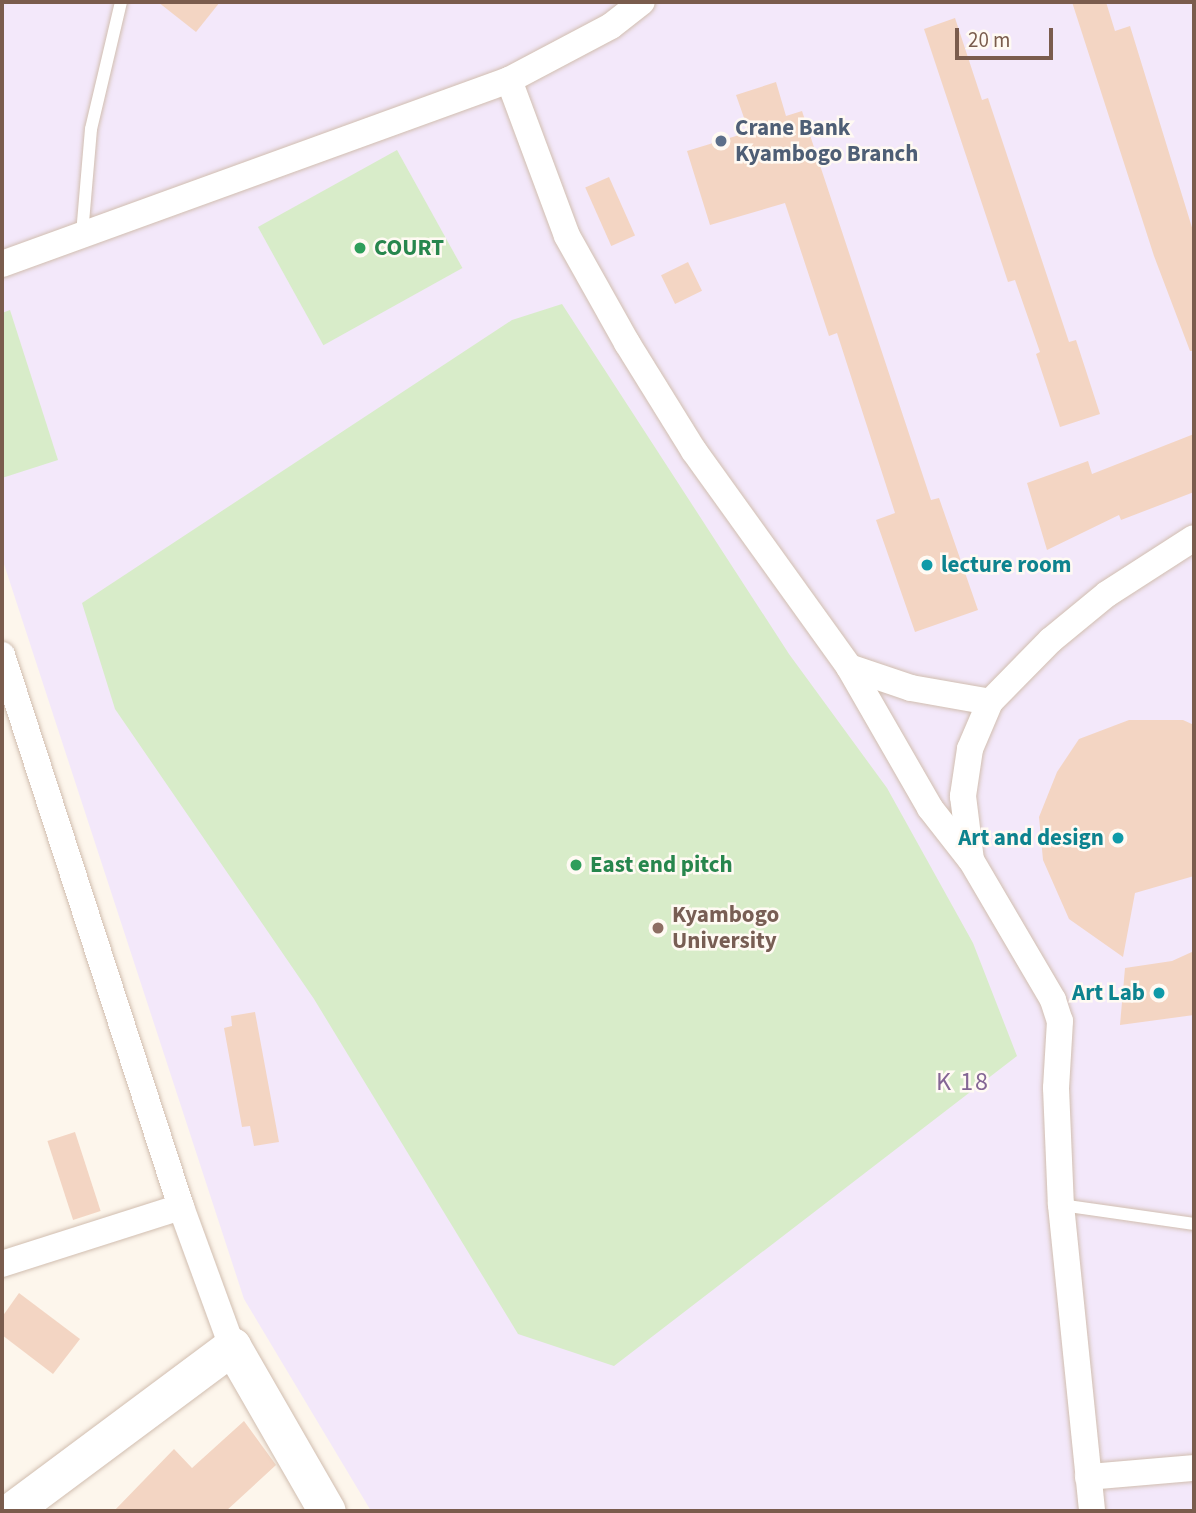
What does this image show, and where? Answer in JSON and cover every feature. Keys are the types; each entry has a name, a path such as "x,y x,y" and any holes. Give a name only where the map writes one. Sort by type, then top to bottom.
{"street":[{"path":"2,264 509,80 611,26 642,2"},
{"path":"509,80 567,236 627,343 694,451 849,667 930,808 971,860 1053,1000 1060,1021 1056,1088 1061,1205 1092,1511"},
{"path":"971,860 963,796 970,749 990,702 1051,640 1107,594 1194,538"},
{"path":"2,655 181,1207 232,1346 327,1511"},
{"path":"849,667 911,688 990,702"},
{"path":"2,1264 181,1207"},
{"path":"12,1511 232,1346"},
{"path":"1088,1477 1194,1468"}],"lane":[{"path":"82,234 91,129 121,2"},
{"path":"1061,1205 1194,1224"}],"shaded area":[{"name":"Kyambogo University","path":"2,2 1194,2 1194,1511 371,1511 244,1299 2,558"}],"green space":[{"name":"COURT","path":"397,150 462,268 323,345 258,227"},
{"name":"East end pitch","path":"562,304 789,654 887,788 973,943 1017,1056 614,1366 518,1334 314,999 115,709 82,603 512,320"},
{"path":"10,310 58,460 2,478 2,313"}],"building":[{"path":"158,2 220,2 196,32"},
{"path":"1072,2 1106,2 1115,31 1130,26 1194,234 1194,351 1190,351 1154,256"},
{"path":"955,18 982,100 988,98 1069,342 1076,340 1100,414 1060,427 1036,354 1040,352 1015,280 1008,282 924,29"},
{"path":"776,82 786,116 802,111 931,500 939,498 978,610 915,632 876,520 895,513 837,333 829,336 785,203 710,225 687,151 749,132 736,95"},
{"path":"609,177 635,235 611,246 585,188"},
{"path":"688,262 702,291 675,304 661,275"},
{"path":"1194,434 1194,492 1121,520 1119,515 1047,550 1027,483 1088,461 1092,474"},
{"name":"Art and design","path":"1129,720 1183,720 1194,725 1194,876 1135,893 1123,957 1069,919 1043,860 1039,817 1057,772 1079,739"},
{"name":"Art Lab","path":"1194,951 1194,1015 1120,1025 1125,968 1172,961"},
{"path":"255,1012 279,1142 254,1146 250,1126 242,1127 224,1028 232,1026 231,1016"},
{"path":"75,1132 101,1211 73,1220 47,1141"},
{"path":"19,1293 80,1339 53,1374 2,1335 2,1317"},
{"path":"244,1421 276,1465 226,1511 114,1511 174,1449 192,1468"}],"place":[{"name":"Crane Bank Kyambogo Branch","path":"721,141"},
{"name":"COURT","path":"360,248"},
{"name":"lecture room","path":"927,565"},
{"name":"Art and design","path":"1118,838"},
{"name":"East end pitch","path":"576,865"},
{"name":"Kyambogo University","path":"658,928"},
{"name":"Art Lab","path":"1159,993"}],"district":[{"name":"K 18","path":"963,1082"}]}
